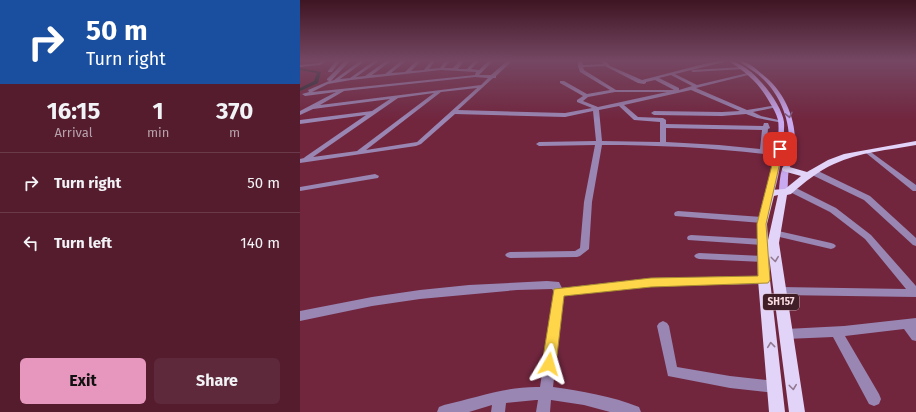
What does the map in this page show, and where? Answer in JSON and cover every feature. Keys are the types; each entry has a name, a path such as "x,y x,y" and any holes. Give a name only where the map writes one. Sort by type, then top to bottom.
{"main road":[{"path":"781,192 810,173 831,162 847,156 916,144"},
{"path":"786,169 810,173"},
{"name":"SH157","path":"777,412 764,280 762,220 781,192"},
{"name":"SH157","path":"781,192 773,243 797,412"}],"street":[{"path":"302,95 327,82 341,80"},
{"path":"302,95 433,80"},
{"path":"302,160 414,145 419,143 481,86 489,80"},
{"path":"597,80 615,91"},
{"path":"637,80 659,90"},
{"path":"640,82 647,80"},
{"path":"659,80 679,91"},
{"path":"682,80 746,112 766,119 781,122"},
{"path":"453,112 565,116 621,105 721,80"},
{"path":"758,80 764,86 775,106 781,122 779,154 781,192"},
{"path":"765,80 788,109 791,120 792,152 786,169 781,192"},
{"path":"562,82 586,96"},
{"path":"313,107 481,86"},
{"path":"300,113 347,89"},
{"path":"359,152 439,91"},
{"path":"597,110 579,100 586,96 615,91 679,91"},
{"path":"769,95 779,96"},
{"path":"302,160 396,97"},
{"path":"621,105 636,119 661,119 664,126 663,142"},
{"path":"654,113 707,114 746,112 775,106"},
{"path":"762,108 766,119 767,128 763,151"},
{"path":"510,254 577,254 584,249 588,202 599,142 597,110"},
{"path":"300,122 374,113"},
{"path":"664,126 767,128"},
{"path":"539,144 663,142 763,151 779,154"},
{"path":"868,152 916,189"},
{"path":"810,173 848,188 867,198 916,243"},
{"path":"300,193 304,188 375,176"},
{"path":"781,192 833,210 868,237 916,293"},
{"path":"678,214 762,220"},
{"path":"774,233 831,246"},
{"path":"691,238 762,242"},
{"path":"699,256 763,259"},
{"path":"558,292 651,282 764,280"},
{"path":"300,316 370,301 454,290 551,285 557,286 558,292 543,412"},
{"path":"780,291 916,293"},
{"path":"786,334 836,331 911,323 916,336"},
{"path":"663,326 672,372 730,382 775,387"},
{"path":"836,331 874,399"},
{"path":"451,411 500,397 546,392 573,396 634,412"},
{"path":"498,412 500,397"}],"waterway":[{"path":"300,90 316,82 317,80"}],"route":[{"path":"549,364 558,292 607,288 651,282 764,280 762,220 780,149"}]}
